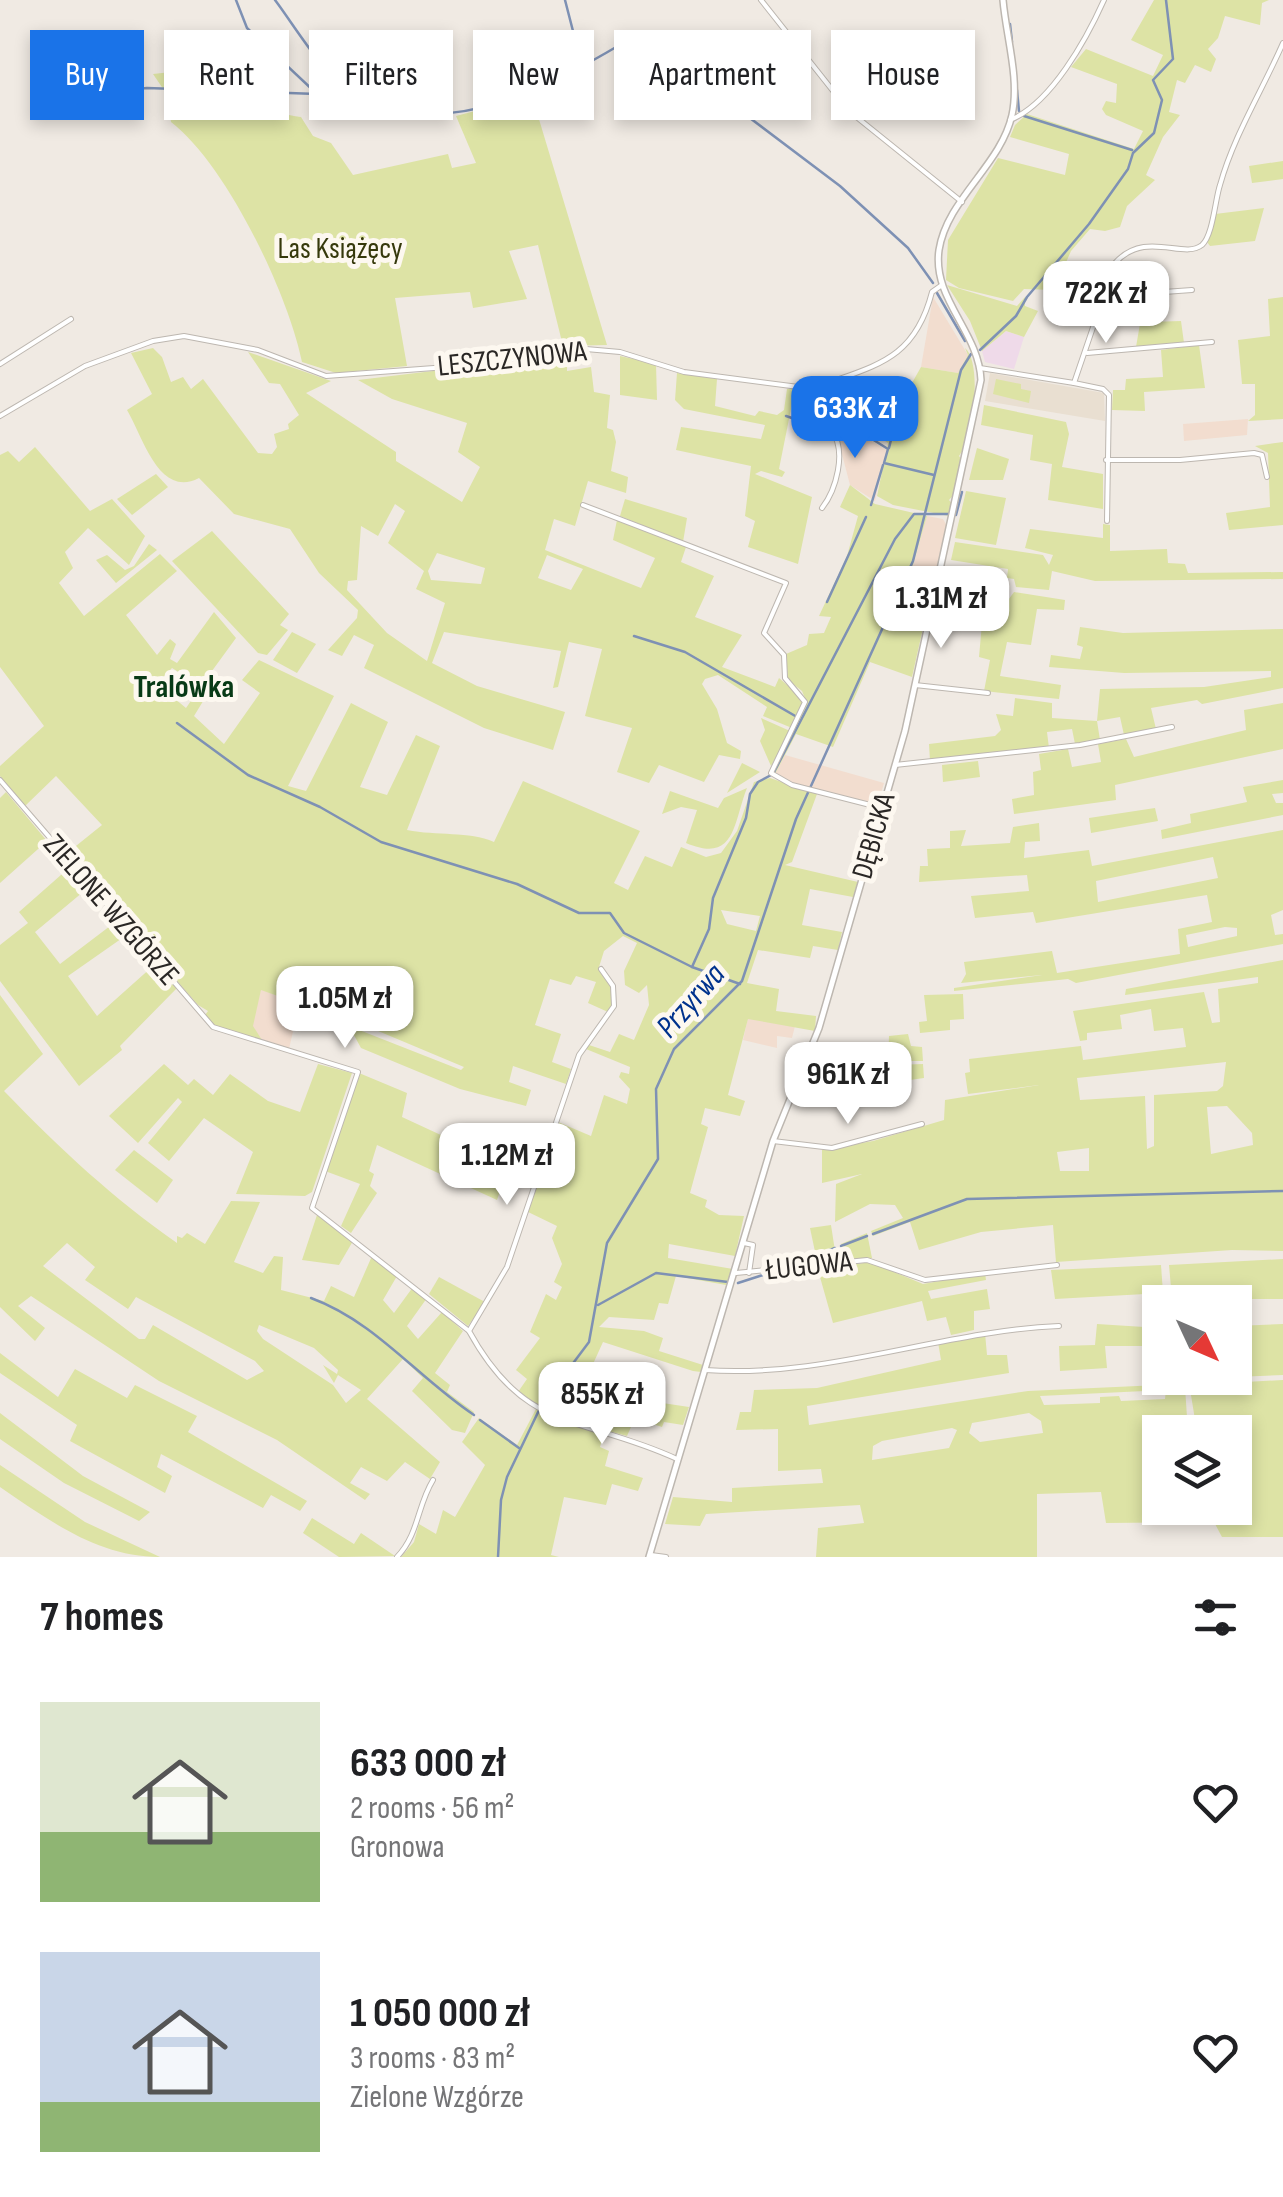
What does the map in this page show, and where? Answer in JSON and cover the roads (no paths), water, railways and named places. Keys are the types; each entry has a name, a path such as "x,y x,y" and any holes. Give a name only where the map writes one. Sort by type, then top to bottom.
{"street":[{"path":"762,0 849,111 962,202"},
{"path":"1002,0 1014,92 1010,120 939,250 942,285 980,368 1098,387 1109,395 1108,521"},
{"path":"1010,120 1026,111 1077,54 1104,0"},
{"path":"1074,383 1115,264 1136,248 1202,245 1227,162 1283,43"},
{"path":"822,508 834,487 838,447 816,414 814,389 860,374 891,358 921,326 932,292 942,285"},
{"path":"1106,288 1150,293 1192,290"},
{"path":"0,364 71,319"},
{"name":"LESZCZYNOWA","path":"0,416 85,366 174,337 258,350 326,376 461,366 586,349 620,352 684,372 814,389"},
{"path":"1086,352 1212,342"},
{"name":"DĘBICKA","path":"649,1556 773,1141 819,1028 895,765 978,401 980,368"},
{"path":"1106,460 1180,460 1254,453 1262,455 1268,478"},
{"path":"584,504 786,582 764,633 784,655 784,676 803,695 804,706 771,773 810,790 882,808"},
{"path":"916,685 988,694"},
{"path":"895,765 1080,745 1172,727"},
{"name":"ZIELONE WZGÓRZE","path":"0,780 213,1027 358,1072 312,1206 469,1331"},
{"path":"601,968 614,986 614,1009 579,1056 507,1267 469,1331 502,1384 539,1410 554,1419 631,1439 678,1459"},
{"path":"773,1141 832,1148 922,1124"},
{"path":"744,1243 753,1245 749,1272"},
{"name":"ŁUGOWA","path":"736,1273 873,1260 925,1280 1057,1266"},
{"path":"705,1370 782,1370 978,1332 1060,1326"},
{"path":"397,1557 413,1538 418,1506 433,1480"},
{"path":"649,1556 666,1557"}],"waterway":[{"path":"236,0 247,28 309,86"},
{"path":"275,0 341,86 367,104 401,112 468,111 500,102 564,76 623,43 677,63 840,186 908,248 933,283"},
{"path":"565,0 573,30"},
{"name":"Przyrwa","path":"980,350 1016,316 1027,297 1089,224 1128,169 1133,153 1154,133 1162,100 1153,80 1173,59 1166,0"},
{"path":"1010,24 1012,42"},
{"path":"144,88 309,94"},
{"path":"1017,90 1019,111"},
{"path":"1024,116 1132,150"},
{"path":"937,293 965,341"},
{"name":"Przyrwa","path":"498,1557 501,1500 507,1477 541,1406 589,1342 607,1243 658,1159 656,1089 674,1049 742,981 796,819 913,561 961,370 971,354"},
{"path":"889,448 903,391"},
{"path":"786,416 836,433 856,429 888,449 884,463 934,475"},
{"path":"871,505 883,465"},
{"path":"956,515 962,492"},
{"path":"740,984 692,967 709,929 713,898 746,818 750,794 758,782 773,774 895,539 914,514 949,514"},
{"path":"827,602 866,517"},
{"path":"634,636 685,652 797,717"},
{"path":"177,723 248,775 320,807 381,842 517,884 579,913 610,913 624,933 692,967"},
{"path":"873,1234 967,1199 1283,1191"},
{"path":"841,1246 867,1236"},
{"path":"794,1264 835,1248"},
{"path":"598,1305 656,1273 728,1282"},
{"path":"738,1283 766,1274"},
{"path":"311,1298 356,1321 474,1415"},
{"path":"480,1420 519,1448"}],"district":[{"name":"Tralówka","path":"184,687"}],"park label":[{"name":"Las Książęcy","path":"340,249"}]}
